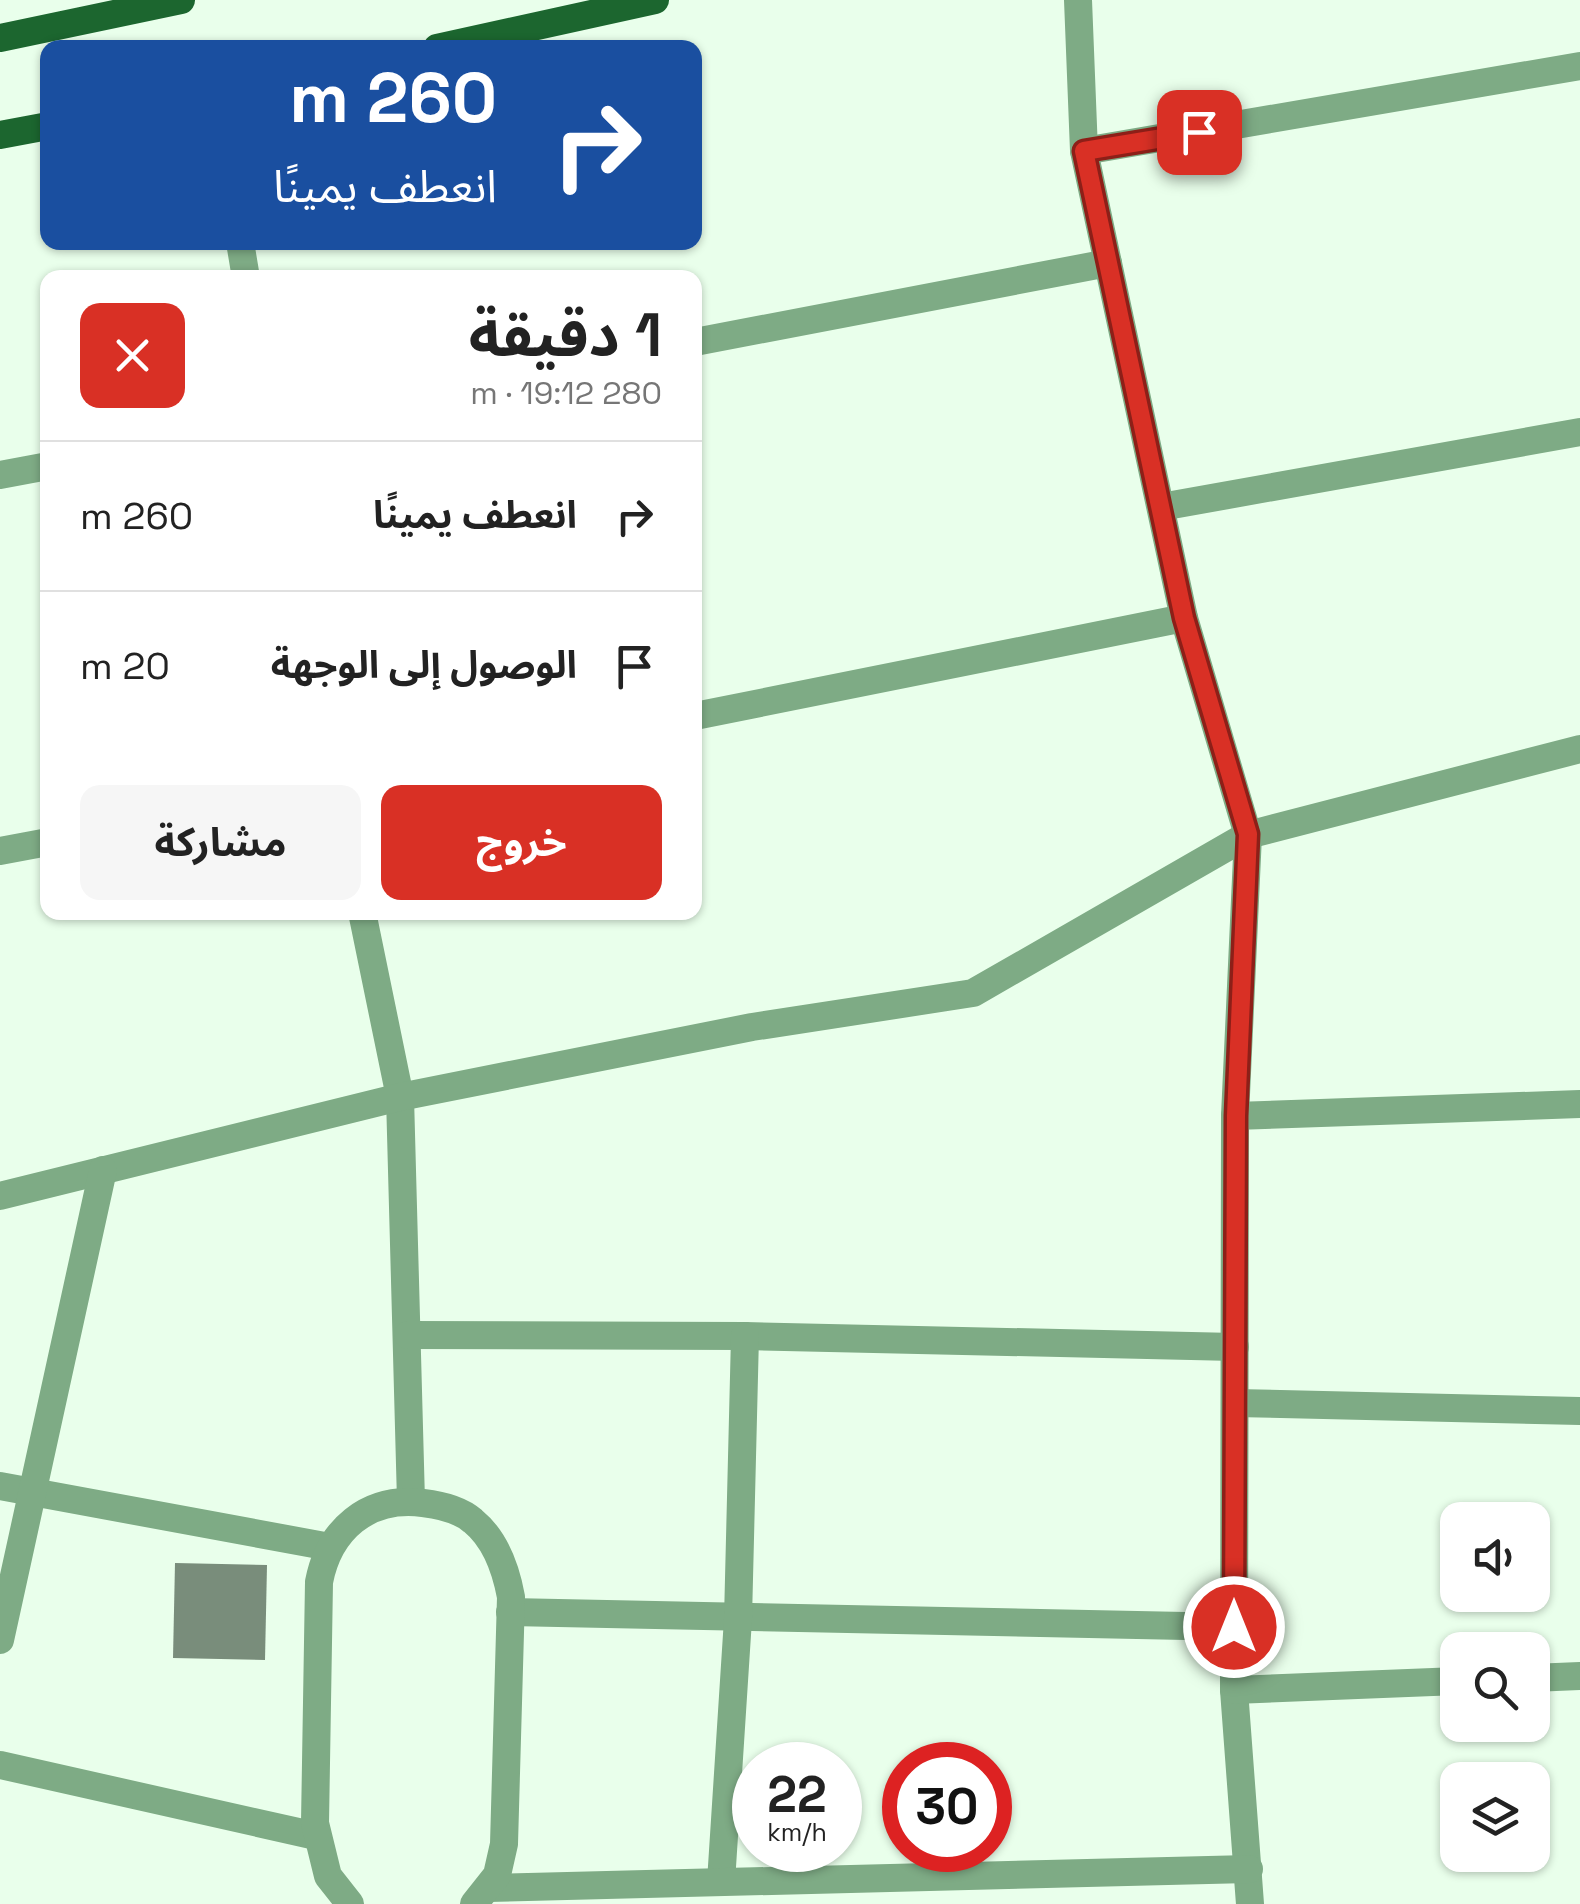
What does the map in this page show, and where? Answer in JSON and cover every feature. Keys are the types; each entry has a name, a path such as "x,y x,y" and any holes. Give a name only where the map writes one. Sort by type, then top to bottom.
{"main road":[{"path":"0,38 181,0"},
{"path":"461,40 545,12 655,0"},
{"path":"0,135 40,128"}],"street":[{"path":"1078,0 1084,151 1184,618 1248,834 1236,1116 1234,1690 1250,1904"},
{"path":"1084,151 1580,66"},
{"path":"702,341 1108,263"},
{"path":"1160,507 1580,432"},
{"path":"0,475 40,468"},
{"path":"702,715 1184,618"},
{"path":"0,1196 400,1098 752,1027 973,993 1248,834 1580,749"},
{"path":"0,852 40,844"},
{"path":"364,920 400,1098 411,1501"},
{"path":"1236,1116 1580,1104"},
{"path":"0,1640 103,1170"},
{"path":"408,1335 746,1336 1235,1347"},
{"path":"721,1882 738,1619 746,1336"},
{"path":"1235,1404 1580,1411"},
{"path":"0,1486 330,1547"},
{"path":"350,1904 328,1876 316,1836 318,1582 330,1547 358,1515 374,1506 411,1501 457,1511 474,1522 499,1557 508,1580 504,1844 496,1876 481,1896"},
{"path":"510,1612 1234,1627"},
{"path":"1550,1677 1580,1676"},
{"path":"1234,1690 1440,1682"},
{"path":"0,1764 316,1836"},
{"path":"481,1896 721,1882 1249,1869"}],"building":[{"path":"175,1563 267,1565 265,1660 173,1658"}],"route":[{"path":"1199,132 1084,151 1184,618 1248,834 1236,1116 1234,1627"}]}
